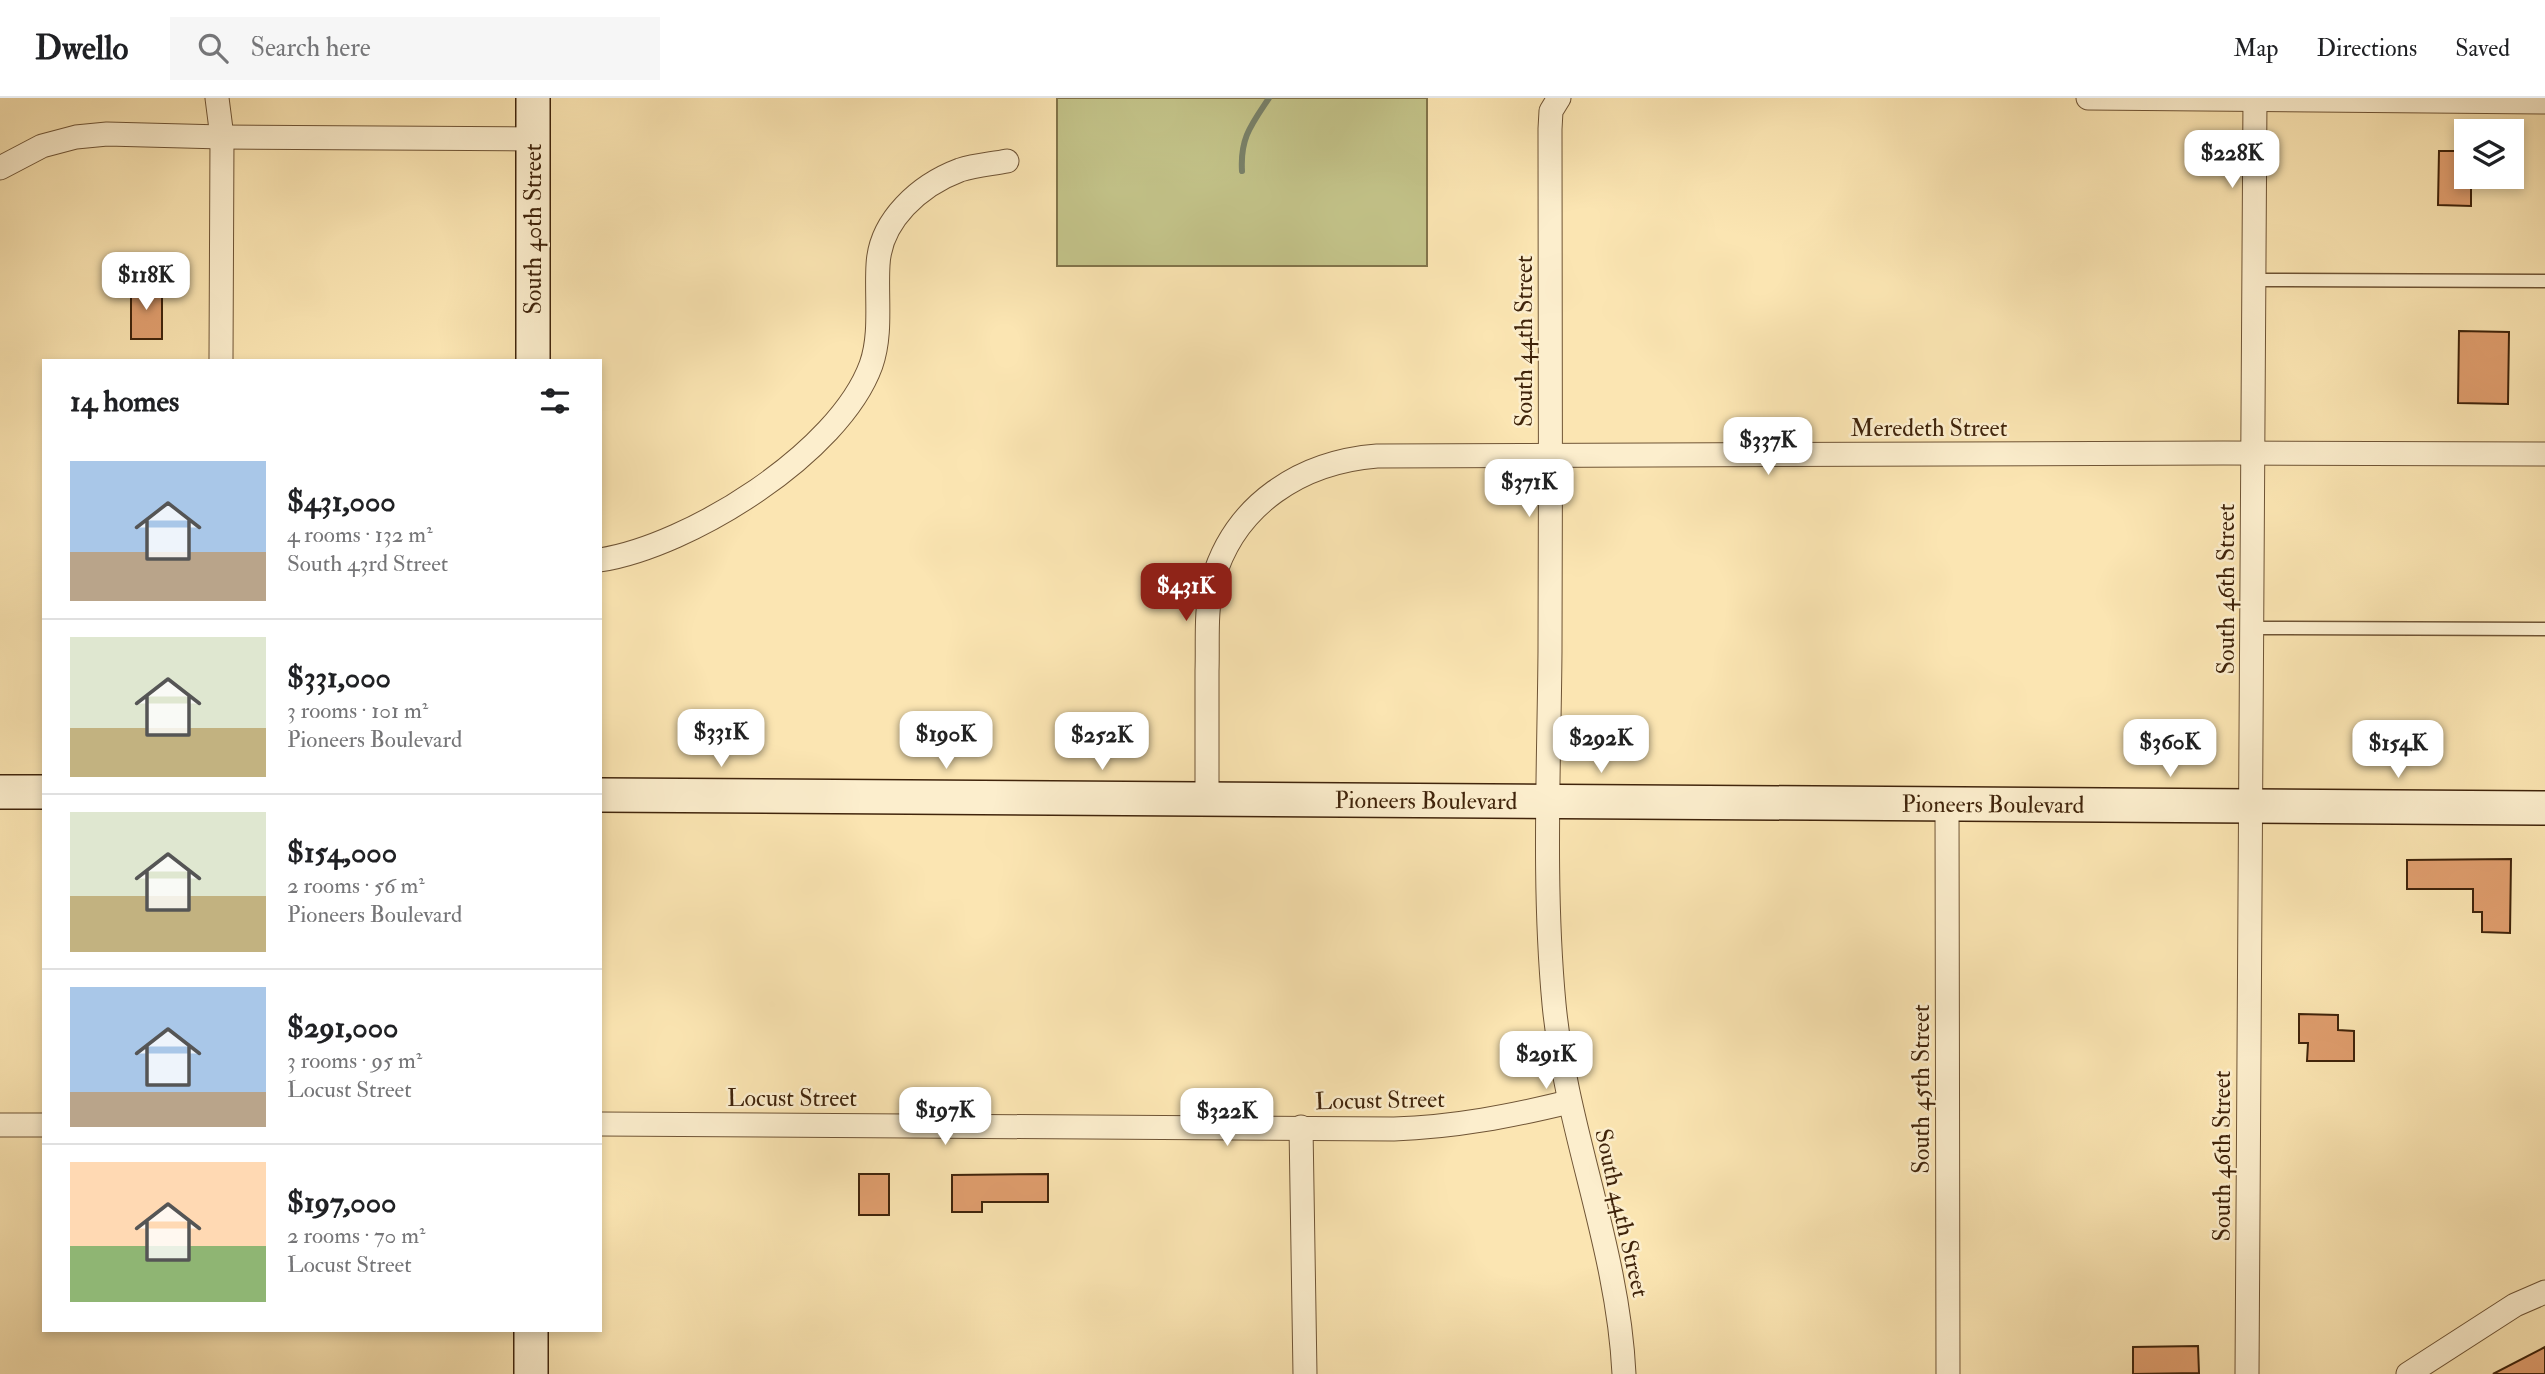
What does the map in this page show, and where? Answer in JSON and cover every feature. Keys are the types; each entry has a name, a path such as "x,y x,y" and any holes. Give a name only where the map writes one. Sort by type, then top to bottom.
{"main road":[{"name":"South 40th Street","path":"533,98 533,359"},
{"path":"0,792 42,792"},
{"name":"Pioneers Boulevard","path":"602,795 2545,808"},
{"path":"531,1332 531,1374"}],"street":[{"path":"217,98 222,137 221,359"},
{"path":"2088,98 2545,102"},
{"name":"South 44th Street","path":"1557,99 1550,111 1549,129 1551,456 1548,930 1552,981 1569,1102 1599,1211 1615,1288 1623,1341 1624,1374"},
{"name":"South 46th Street","path":"2247,1374 2255,99"},
{"path":"0,168 42,146 76,137 107,134 533,139"},
{"path":"602,561 654,546 703,523 786,468 826,432 863,386 872,362 877,337 878,263 881,245 893,221 905,205 930,186 960,170 1007,161"},
{"name":"Meredeth Street","path":"1207,800 1208,612 1213,580 1225,551 1242,524 1259,505 1298,476 1327,464 1352,458 1551,456 2545,454"},
{"name":"South 45th Street","path":"1947,804 1948,1374"},
{"name":"Locust Street","path":"602,1124 1429,1128 1504,1118 1569,1102"},
{"path":"0,1125 42,1125"},
{"path":"1301,1127 1305,1374"},
{"path":"2408,1374 2515,1306 2545,1292"}],"lane":[{"path":"2254,280 2545,281"},
{"path":"2252,628 2545,629"}],"green space":[{"path":"1057,98 1427,98 1427,266 1057,266"}],"building":[{"path":"2439,151 2454,151 2454,189 2471,189 2471,206 2438,205"},
{"path":"131,286 162,286 162,339 131,339"},
{"path":"2459,331 2509,332 2508,404 2458,403"},
{"path":"2511,859 2510,933 2482,932 2482,912 2473,912 2473,889 2407,889 2407,860"},
{"path":"2299,1014 2338,1015 2338,1030 2354,1031 2354,1061 2307,1061 2308,1043 2299,1043"},
{"path":"859,1174 889,1174 889,1215 859,1215"},
{"path":"1048,1174 1048,1202 982,1202 982,1212 952,1212 952,1175"},
{"path":"2198,1346 2199,1373 2133,1374 2133,1347"},
{"path":"2545,1347 2545,1374 2493,1374"}],"waterway":[{"path":"1242,171 1245,141 1252,124 1269,98"}]}
